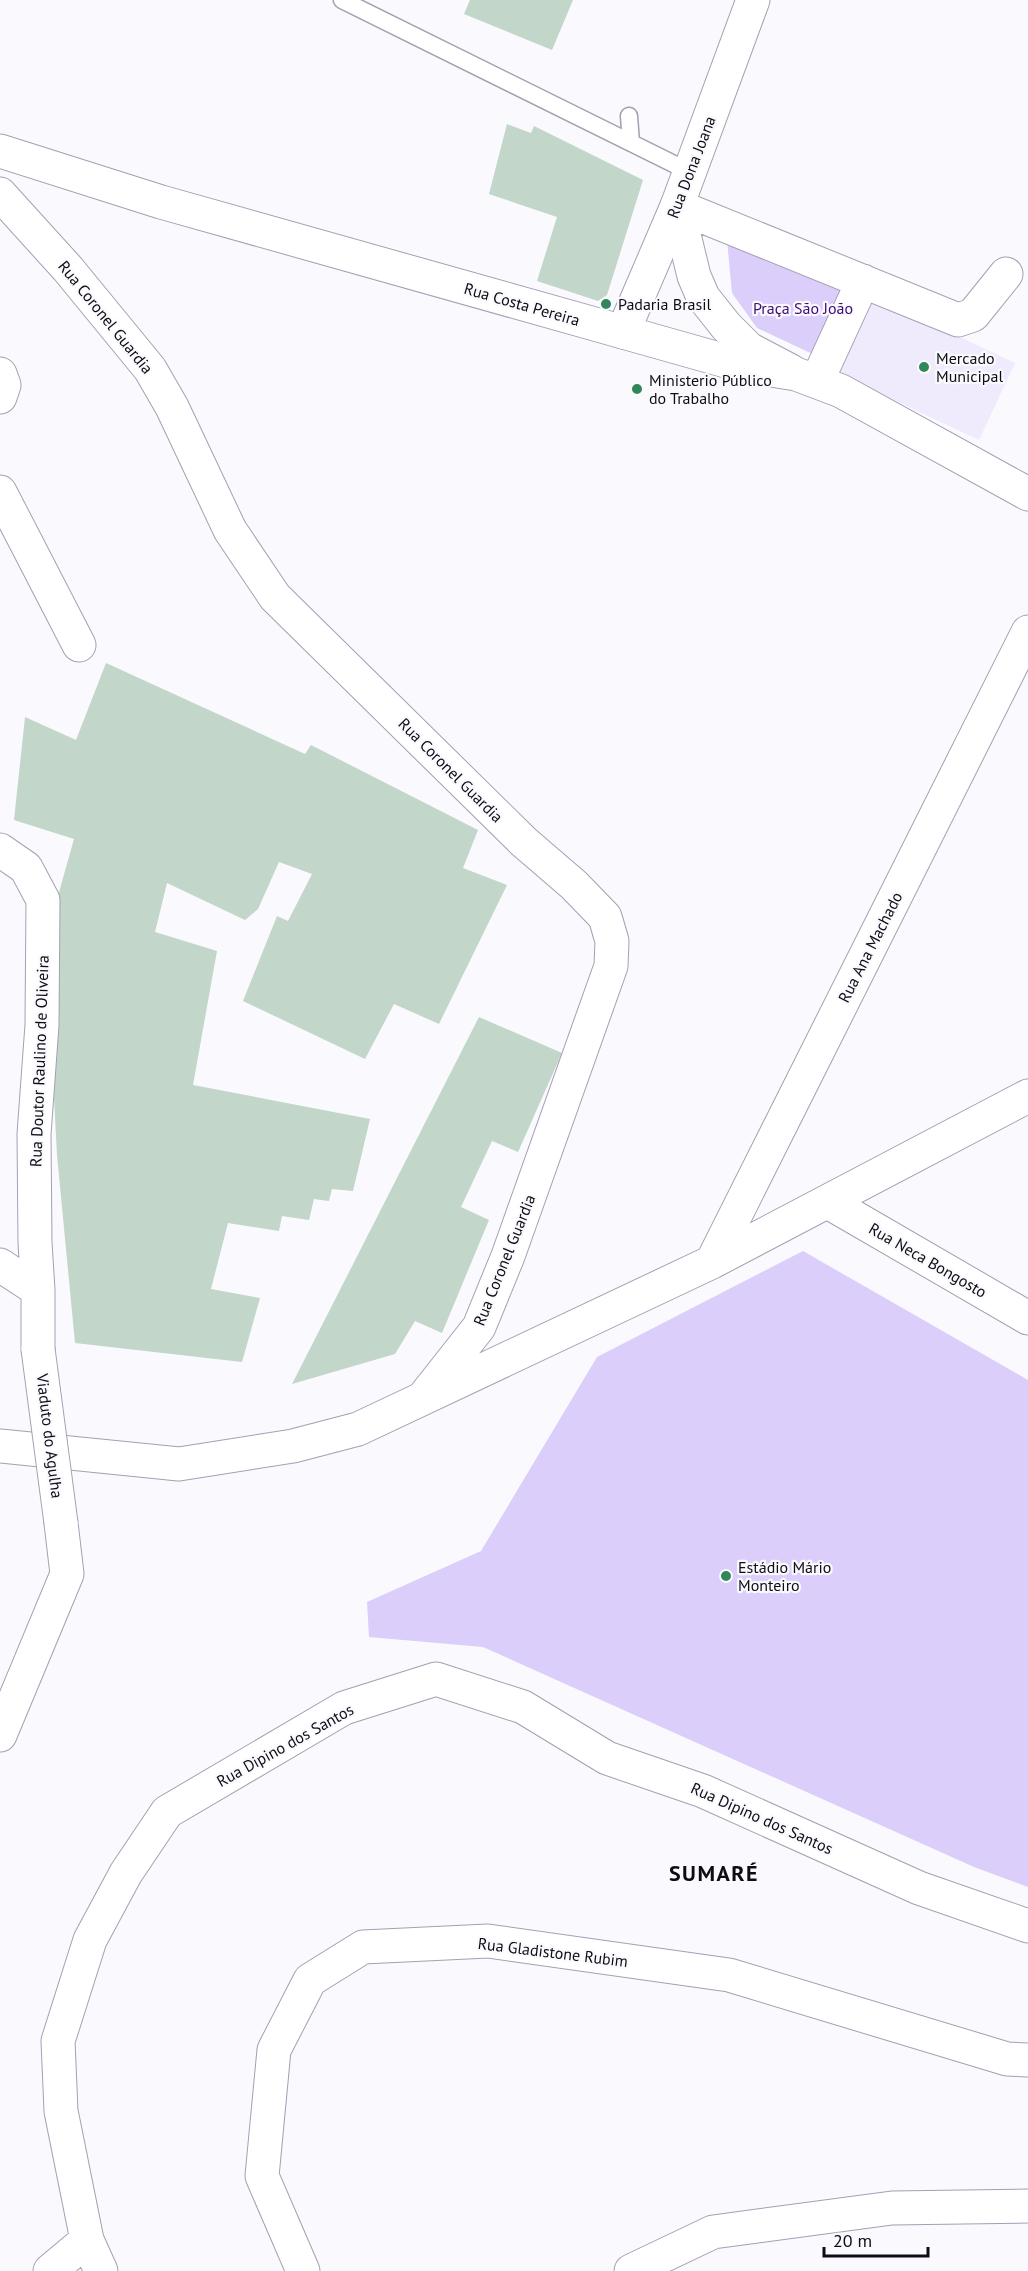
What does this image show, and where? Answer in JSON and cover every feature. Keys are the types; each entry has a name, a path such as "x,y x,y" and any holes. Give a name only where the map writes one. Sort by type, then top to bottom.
{"street":[{"name":"Rua Dona Joana","path":"623,332 677,206 753,0"},
{"name":"Rua Costa Pereira","path":"0,151 161,202 740,365 806,377 841,391 1028,494"},
{"name":"Rua Coronel Guardia","path":"0,194 68,269 150,369 172,407 230,530 275,597 524,842 574,885 605,917 612,941 611,966 508,1256 479,1327 423,1398"},
{"path":"677,206 958,320 973,315 1006,274"},
{"path":"677,206 694,276 703,297 726,326 749,349 806,377 863,281"},
{"path":"0,492 79,645"},
{"name":"Rua Ana Machado","path":"712,1262 1028,632"},
{"name":"Rua Doutor Raulino de Oliveira","path":"0,850 26,868 43,900 42,1025 34,1134 39,1349"},
{"path":"0,1446 179,1464 293,1446 358,1429 712,1262 1025,1101"},
{"name":"Rua Neca Bongosto","path":"828,1202 1028,1318"},
{"path":"0,1265 38,1290"},
{"name":"Viaduto do Agulha","path":"0,1735 67,1574 39,1349"},
{"name":"Rua Dipino dos Santos","path":"101,2271 87,2240 61,2111 58,2041 90,1940 126,1873 167,1812 344,1708 436,1679 480,1693 523,1707 608,1758 703,1791 919,1888 1028,1926"},
{"name":"Rua Gladistone Rubim","path":"303,2271 262,2176 274,2050 310,1980 363,1947 488,1941 729,1975 1007,2059 1028,2060"},
{"path":"631,2271 713,2232 892,2208 1028,2206"},
{"path":"50,2271 87,2240"}],"lane":[{"path":"342,0 690,172"},
{"path":"629,116 631,143"}],"shaded area":[{"name":"Mercado Municipal","path":"869,294 1015,363 979,440 832,371"}],"green space":[{"name":"Praça São João","path":"727,240 853,287 821,358 757,328 732,293"},
{"name":"Estádio Mário Monteiro","path":"803,1251 1028,1380 1028,1887 974,1867 483,1647 369,1637 367,1602 481,1551 597,1357"}],"building":[{"path":"470,0 573,0 552,50 464,14"},
{"path":"507,124 531,133 534,126 643,180 607,295 598,301 537,281 557,217 489,194"},
{"path":"106,663 305,754 311,745 478,830 463,868 507,885 439,1024 394,1004 365,1059 243,1001 277,916 288,921 312,874 279,862 258,909 245,920 167,883 155,932 217,951 193,1085 370,1119 353,1191 332,1189 329,1201 314,1199 309,1220 282,1216 279,1231 228,1223 211,1289 260,1298 242,1362 75,1343 57,1155 50,1022 56,903 74,839 14,820 25,717 76,740"},
{"path":"479,1017 562,1053 518,1152 492,1141 461,1207 489,1220 442,1333 415,1321 395,1354 292,1384"}],"place":[{"name":"Padaria Brasil","path":"606,304"},
{"name":"Mercado Municipal","path":"924,367"},
{"name":"Ministerio Público do Trabalho","path":"637,389"},
{"name":"Estádio Mário Monteiro","path":"726,1576"}],"district":[{"name":"SUMARÉ","path":"714,1873"}]}
